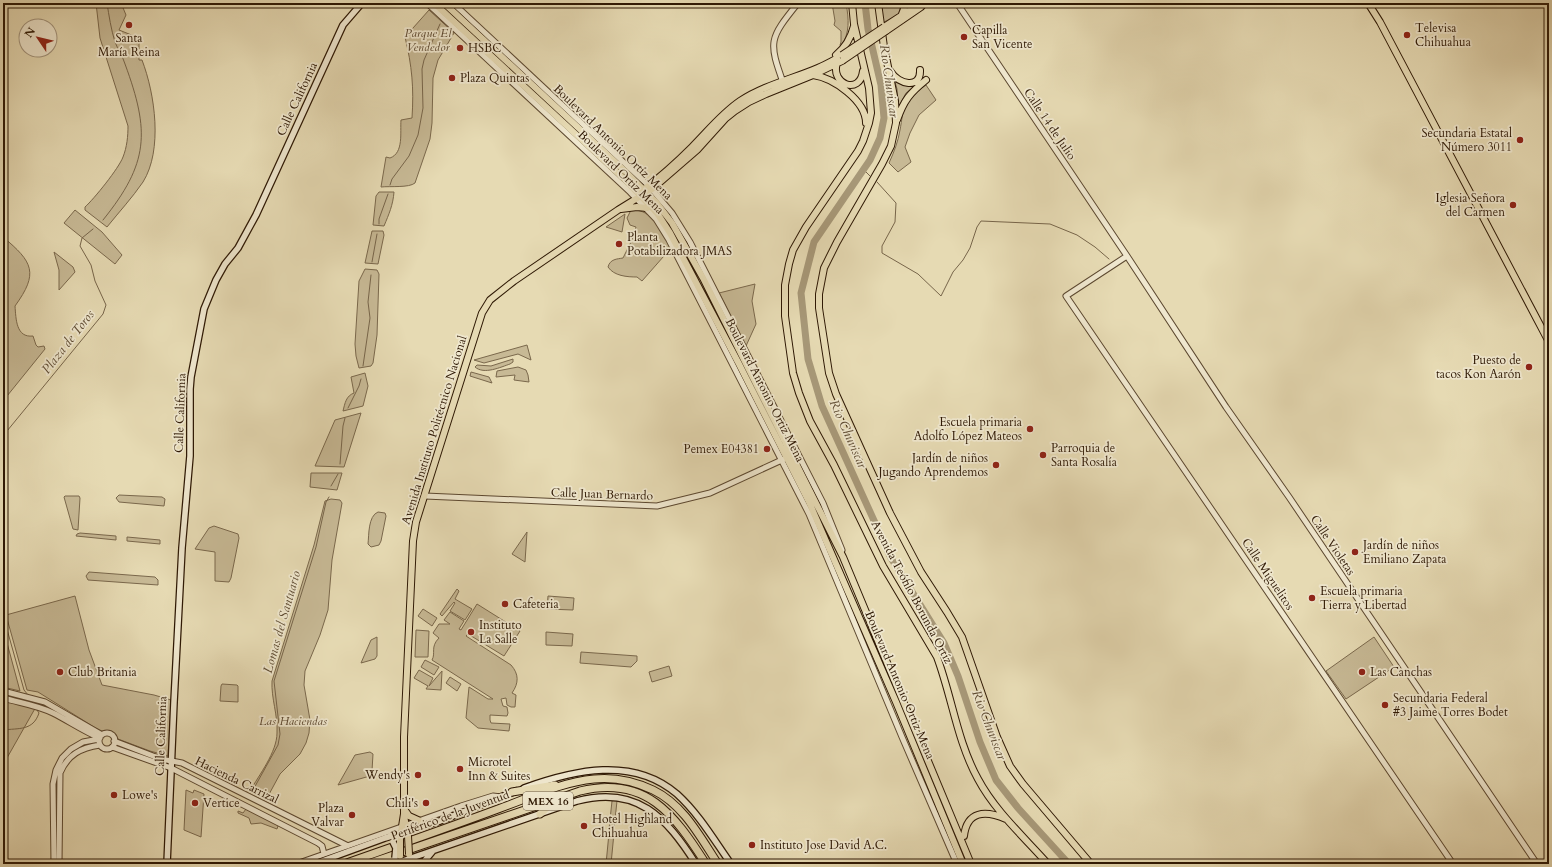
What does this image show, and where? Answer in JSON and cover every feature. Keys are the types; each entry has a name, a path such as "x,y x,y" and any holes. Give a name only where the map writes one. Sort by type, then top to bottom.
{"highway":[{"name":"Periférico de la Juventud","path":"344,864 423,837 567,784 593,779 618,779 636,783 654,790 676,805 690,821 718,864"},
{"path":"512,792 567,784"},
{"name":"Periférico de la Juventud","path":"367,864 560,797 580,791 601,788 624,790 636,793 649,798 666,810 679,824 706,864"},
{"path":"540,814 560,797"}],"main road":[{"name":"Calle California","path":"168,864 171,768 182,548 190,456 191,377 204,309 216,280 225,264 238,248 256,215 340,30 349,17 362,3"},
{"name":"Boulevard Antonio Ortiz Mena","path":"434,3 642,194"},
{"name":"Boulevard Antonio Ortiz Mena","path":"444,3 642,194 670,233 812,508 963,864"},
{"name":"Avenida Teófilo Borunda Ortíz","path":"852,3 854,24 870,102 870,112 866,133 858,151 799,238 789,264 784,301 793,374 810,421 834,465 878,556 937,657 944,675 966,753 977,779 1008,820 1048,864"},
{"name":"Avenida Teófilo Borunda Ortíz","path":"878,3 895,101 896,123 891,146 836,242 824,268 819,294 819,308 829,373 836,394 893,519 921,572 962,637 997,737 1010,766 1023,784 1091,864"},
{"path":"902,14 904,9 903,3"},
{"name":"Avenida Instituto Politécnico Nacional","path":"885,29 902,14 921,3"},
{"name":"Avenida Instituto Politécnico Nacional","path":"404,832 404,737 412,560 416,522 472,343 485,307 502,289 642,194 697,150 725,119 735,111 784,83 814,72 840,60 885,29 921,7 921,3"},
{"path":"1368,3 1380,22 1549,342"},
{"path":"854,24 850,38 842,50 814,72 831,80 858,103 866,116 866,133"},
{"name":"Avenida Instituto Politécnico Nacional","path":"814,72 840,60"},
{"path":"840,60 835,72 844,83 849,85 855,85 859,82 862,77 864,67"},
{"path":"888,67 896,79 906,84 916,81 919,78 920,70"},
{"path":"896,123 910,93 926,80"},
{"path":"618,210 637,207 647,208"},
{"name":"Boulevard Antonio Ortiz Mena","path":"787,457 843,557 971,864"},
{"path":"314,864 385,838 440,821 512,792 571,773 593,769 611,769 638,774 664,785 677,794 700,820 731,864"},
{"path":"397,861 409,859 589,798 610,797 630,800 651,810 668,825 696,864"},
{"path":"404,812 420,821"},
{"path":"964,836 970,819 977,815 992,814 1008,820"},
{"path":"404,832 409,859"},
{"path":"397,861 404,832"},
{"path":"362,847 373,837 385,838 393,842 396,848 397,861"},
{"path":"422,864 432,851"}],"street":[{"name":"Boulevard Ortiz Mena","path":"427,3 642,194 647,208 669,240 787,457"},
{"name":"Boulevard Antonio Ortíz Mena","path":"452,3 642,194 672,213 694,249 823,503 840,544 843,557"},
{"path":"784,83 774,56 773,41 780,25 798,3"},
{"name":"Calle 14 de Julio","path":"957,3 1127,256"},
{"name":"Calle Miguelitos","path":"1127,256 1066,296 1453,864"},
{"name":"Calle Violetas","path":"1127,256 1226,407 1289,497 1537,864"},
{"name":"Calle Juan Bernardo","path":"425,496 657,506 710,493 787,457"},
{"name":"Boulevard Antonio Ortiz Mena","path":"787,457 809,514 902,737 958,864"},
{"path":"3,691 23,697 39,699 100,739 104,748 112,747 114,741 111,734 107,733 100,739 75,753 68,759 60,773 56,794"},
{"path":"3,698 52,712 100,739"},
{"path":"37,707 39,699"},
{"path":"85,731 87,738 85,742"},
{"path":"54,864 56,848 56,794 54,776 62,758 71,749 85,742 100,739"},
{"name":"Hacienda Carrizal","path":"114,741 161,759 172,760 214,779 348,846"},
{"name":"Hacienda Carrizal","path":"112,747 171,768 318,843"},
{"path":"211,788 214,779"},
{"path":"296,864 373,837 404,832 420,821 493,796 501,796"},
{"path":"323,833 318,843 322,846 324,854"},
{"path":"56,848 59,864"}],"green space":[{"path":"96,3 121,3 126,15 119,30 139,38 139,60 142,60 147,74 155,122 153,154 149,169 139,188 107,227 85,210 85,207 106,183 121,162 126,145 128,126 100,38"},
{"path":"832,3 846,3 848,26 844,42 841,47 841,31 834,25 835,21"},
{"path":"881,3 900,3 900,12 898,15 882,23"},
{"name":"Parque El Vendedor","path":"429,10 454,33 438,60 433,78 432,123 430,139 415,183 404,186 381,187 386,157 390,158 394,155 399,147 401,120 412,118 412,77 405,37"},
{"path":"894,78 901,84 905,85 912,85 923,79 906,93 898,108 897,89"},
{"path":"926,85 936,100 919,115 905,147 911,162 898,172 889,163 898,139 904,109 911,97"},
{"path":"379,192 394,192 392,205 384,226 373,225 376,196"},
{"path":"75,210 102,232 122,255 115,264 64,223"},
{"path":"631,210 645,213 651,217 660,228 671,248 642,281 637,277 617,274 608,267 610,262 623,258 632,240 636,227 630,225 627,218"},
{"path":"625,214 622,232 606,227"},
{"path":"372,231 383,231 384,235 378,264 365,263"},
{"path":"3,237 21,254 29,268 30,276 27,285 23,295 15,306 18,327 23,334 33,336 38,347 44,346 45,349 3,401"},
{"path":"54,252 73,267 75,272 59,290 59,270"},
{"path":"365,269 377,270 379,274 377,335 373,363 371,366 359,368 355,344 359,281"},
{"path":"755,284 752,301 756,324 746,346 719,293"},
{"path":"527,345 531,360 518,354 484,363 474,360"},
{"path":"513,359 513,362 510,364 492,370 483,370 475,367 477,365 491,366"},
{"path":"518,367 526,370 529,382 514,380 515,375 496,377 497,371"},
{"path":"471,372 489,377 492,383 470,376"},
{"path":"365,373 368,386 363,406 343,411 348,398 354,393 351,377"},
{"path":"361,413 344,467 315,466 335,420"},
{"path":"311,473 342,473 337,490 310,487"},
{"path":"119,495 162,497 165,499 164,506 119,502 116,498"},
{"path":"79,496 80,498 78,530 73,529 64,497"},
{"name":"Las Haciendas","path":"331,499 340,500 342,503 332,560 328,610 320,635 305,671 304,685 310,720 309,733 300,754 280,774 267,798 264,799 250,791 271,755 276,740 277,726 272,694 272,681 314,545 325,501"},
{"path":"378,512 385,513 386,516 381,541 379,545 371,547 368,544 370,526 372,517"},
{"path":"214,526 238,534 239,538 229,582 215,581 215,552 195,549 209,528"},
{"path":"527,532 525,562 512,554"},
{"path":"80,533 116,536 116,540 76,536"},
{"path":"127,537 160,540 160,544 127,541"},
{"path":"89,572 155,577 158,580 158,585 88,580 86,576"},
{"path":"457,589 459,591 455,599 472,609 465,620 450,611 455,603 454,602 442,616 440,614"},
{"name":"Club Britania","path":"75,596 89,650 102,685 154,695 171,700 168,756 118,739 94,727 38,692 27,690 6,615"},
{"path":"548,596 574,598 573,610 547,609"},
{"path":"477,604 520,631 504,656 468,634 466,636 511,665 516,672 517,682 512,693 516,695 515,707 507,705 506,698 501,699 503,706 507,707 507,716 490,715 491,723 510,724 509,731 478,728 466,718 469,687 488,699 493,699 432,660 434,655 434,647 439,638 433,633 439,624 450,624 444,620 450,612 464,621 459,629 461,630"},
{"path":"423,609 437,618 432,626 418,616"},
{"path":"3,628 20,691 3,687"},
{"path":"416,630 429,631 428,657 415,657"},
{"path":"546,632 573,634 572,646 546,645"},
{"path":"377,637 377,656 375,659 361,663 371,640"},
{"path":"1374,637 1394,667 1346,699 1326,671"},
{"path":"581,652 637,656 637,661 631,667 580,663"},
{"path":"425,660 439,667 434,675 421,667"},
{"path":"669,666 672,676 652,682 649,672"},
{"path":"419,670 433,678 429,686 442,671 441,690 426,689 428,686 414,678"},
{"path":"450,677 461,684 457,691 446,683"},
{"path":"222,684 238,686 238,702 220,701"},
{"path":"3,699 37,705 3,765"},
{"path":"370,752 373,754 372,771 370,776 338,785 355,755"},
{"path":"186,790 193,793 194,790 204,794 201,837 184,830"},
{"path":"612,801 617,801 614,829 609,829"},
{"path":"246,809 276,823 278,826 277,829 261,823 251,824 249,818 238,813 238,811 243,813"},
{"path":"609,833 614,833 611,864 606,864"}],"waterway":[{"name":"Plaza de Toros","path":"103,220 118,200 129,181 137,164 141,146 139,109 124,61 115,42 107,3"},
{"name":"Rio Chuviscar","path":"865,3 868,29 881,85 884,118 880,138 870,160 814,242 801,293 808,359 822,406 891,558 944,643 958,676 980,742 996,780 1018,808 1069,864"},
{"name":"Lomas del Santuario","path":"390,185 392,179 409,156 418,135 423,108 422,69 424,60 440,24"},
{"path":"864,170 870,176"},
{"path":"877,182 896,203 895,222 882,246 882,253 918,274 941,296 953,272 963,260 970,248 977,227 981,221 1050,224 1077,235 1109,259"},
{"name":"Lomas del Santuario","path":"379,224 379,219 388,194"},
{"name":"Plaza de Toros","path":"3,438 7,431 103,314 106,305 95,281 91,265 80,246 82,238 93,229"},
{"name":"Lomas del Santuario","path":"372,262 377,234"},
{"name":"Lomas del Santuario","path":"363,366 370,318 368,302 371,275"},
{"name":"Lomas del Santuario","path":"348,408 361,379"},
{"name":"Lomas del Santuario","path":"340,464 345,418"},
{"name":"Lomas del Santuario","path":"331,486 338,474"},
{"name":"Lomas del Santuario","path":"256,794 258,792 253,790 278,745 280,734 274,681 316,547 326,502 329,497"},
{"path":"3,615 24,690 28,695"},
{"path":"3,730 25,728 29,726 36,719 39,713 37,710"}],"place":[{"name":"Santa María Reina","path":"129,25"},
{"name":"Televisa Chihuahua","path":"1407,35"},
{"name":"Capilla San Vicente","path":"964,37"},
{"name":"HSBC","path":"460,48"},
{"name":"Plaza Quintas","path":"452,78"},
{"name":"Secundaria Estatal Número 3011","path":"1520,140"},
{"name":"Iglesia Señora del Carmen","path":"1513,205"},
{"name":"Planta Potabilizadora JMAS","path":"619,244"},
{"name":"Puesto de tacos Kon Aarón","path":"1529,367"},
{"name":"Escuela primaria Adolfo López Mateos","path":"1030,429"},
{"name":"Pemex E04381","path":"767,449"},
{"name":"Parroquia de Santa Rosalía","path":"1043,455"},
{"name":"Jardín de niños Jugando Aprendemos","path":"996,465"},
{"name":"Jardín de niños Emiliano Zapata","path":"1355,552"},
{"name":"Escuela primaria Tierra y Libertad","path":"1312,598"},
{"name":"Cafeteria","path":"505,604"},
{"name":"Instituto La Salle","path":"471,632"},
{"name":"Club Britania","path":"60,672"},
{"name":"Las Canchas","path":"1362,672"},
{"name":"Secundaria Federal #3 Jaime Torres Bodet","path":"1385,705"},
{"name":"Microtel Inn & Suites","path":"460,769"},
{"name":"Wendy's","path":"418,775"},
{"name":"Lowe's","path":"114,795"},
{"name":"Vertice","path":"195,803"},
{"name":"Chili's","path":"426,803"},
{"name":"Plaza Valvar","path":"352,815"},
{"name":"Hotel Highland Chihuahua","path":"584,826"},
{"name":"Instituto Jose David A.C.","path":"752,845"}]}
